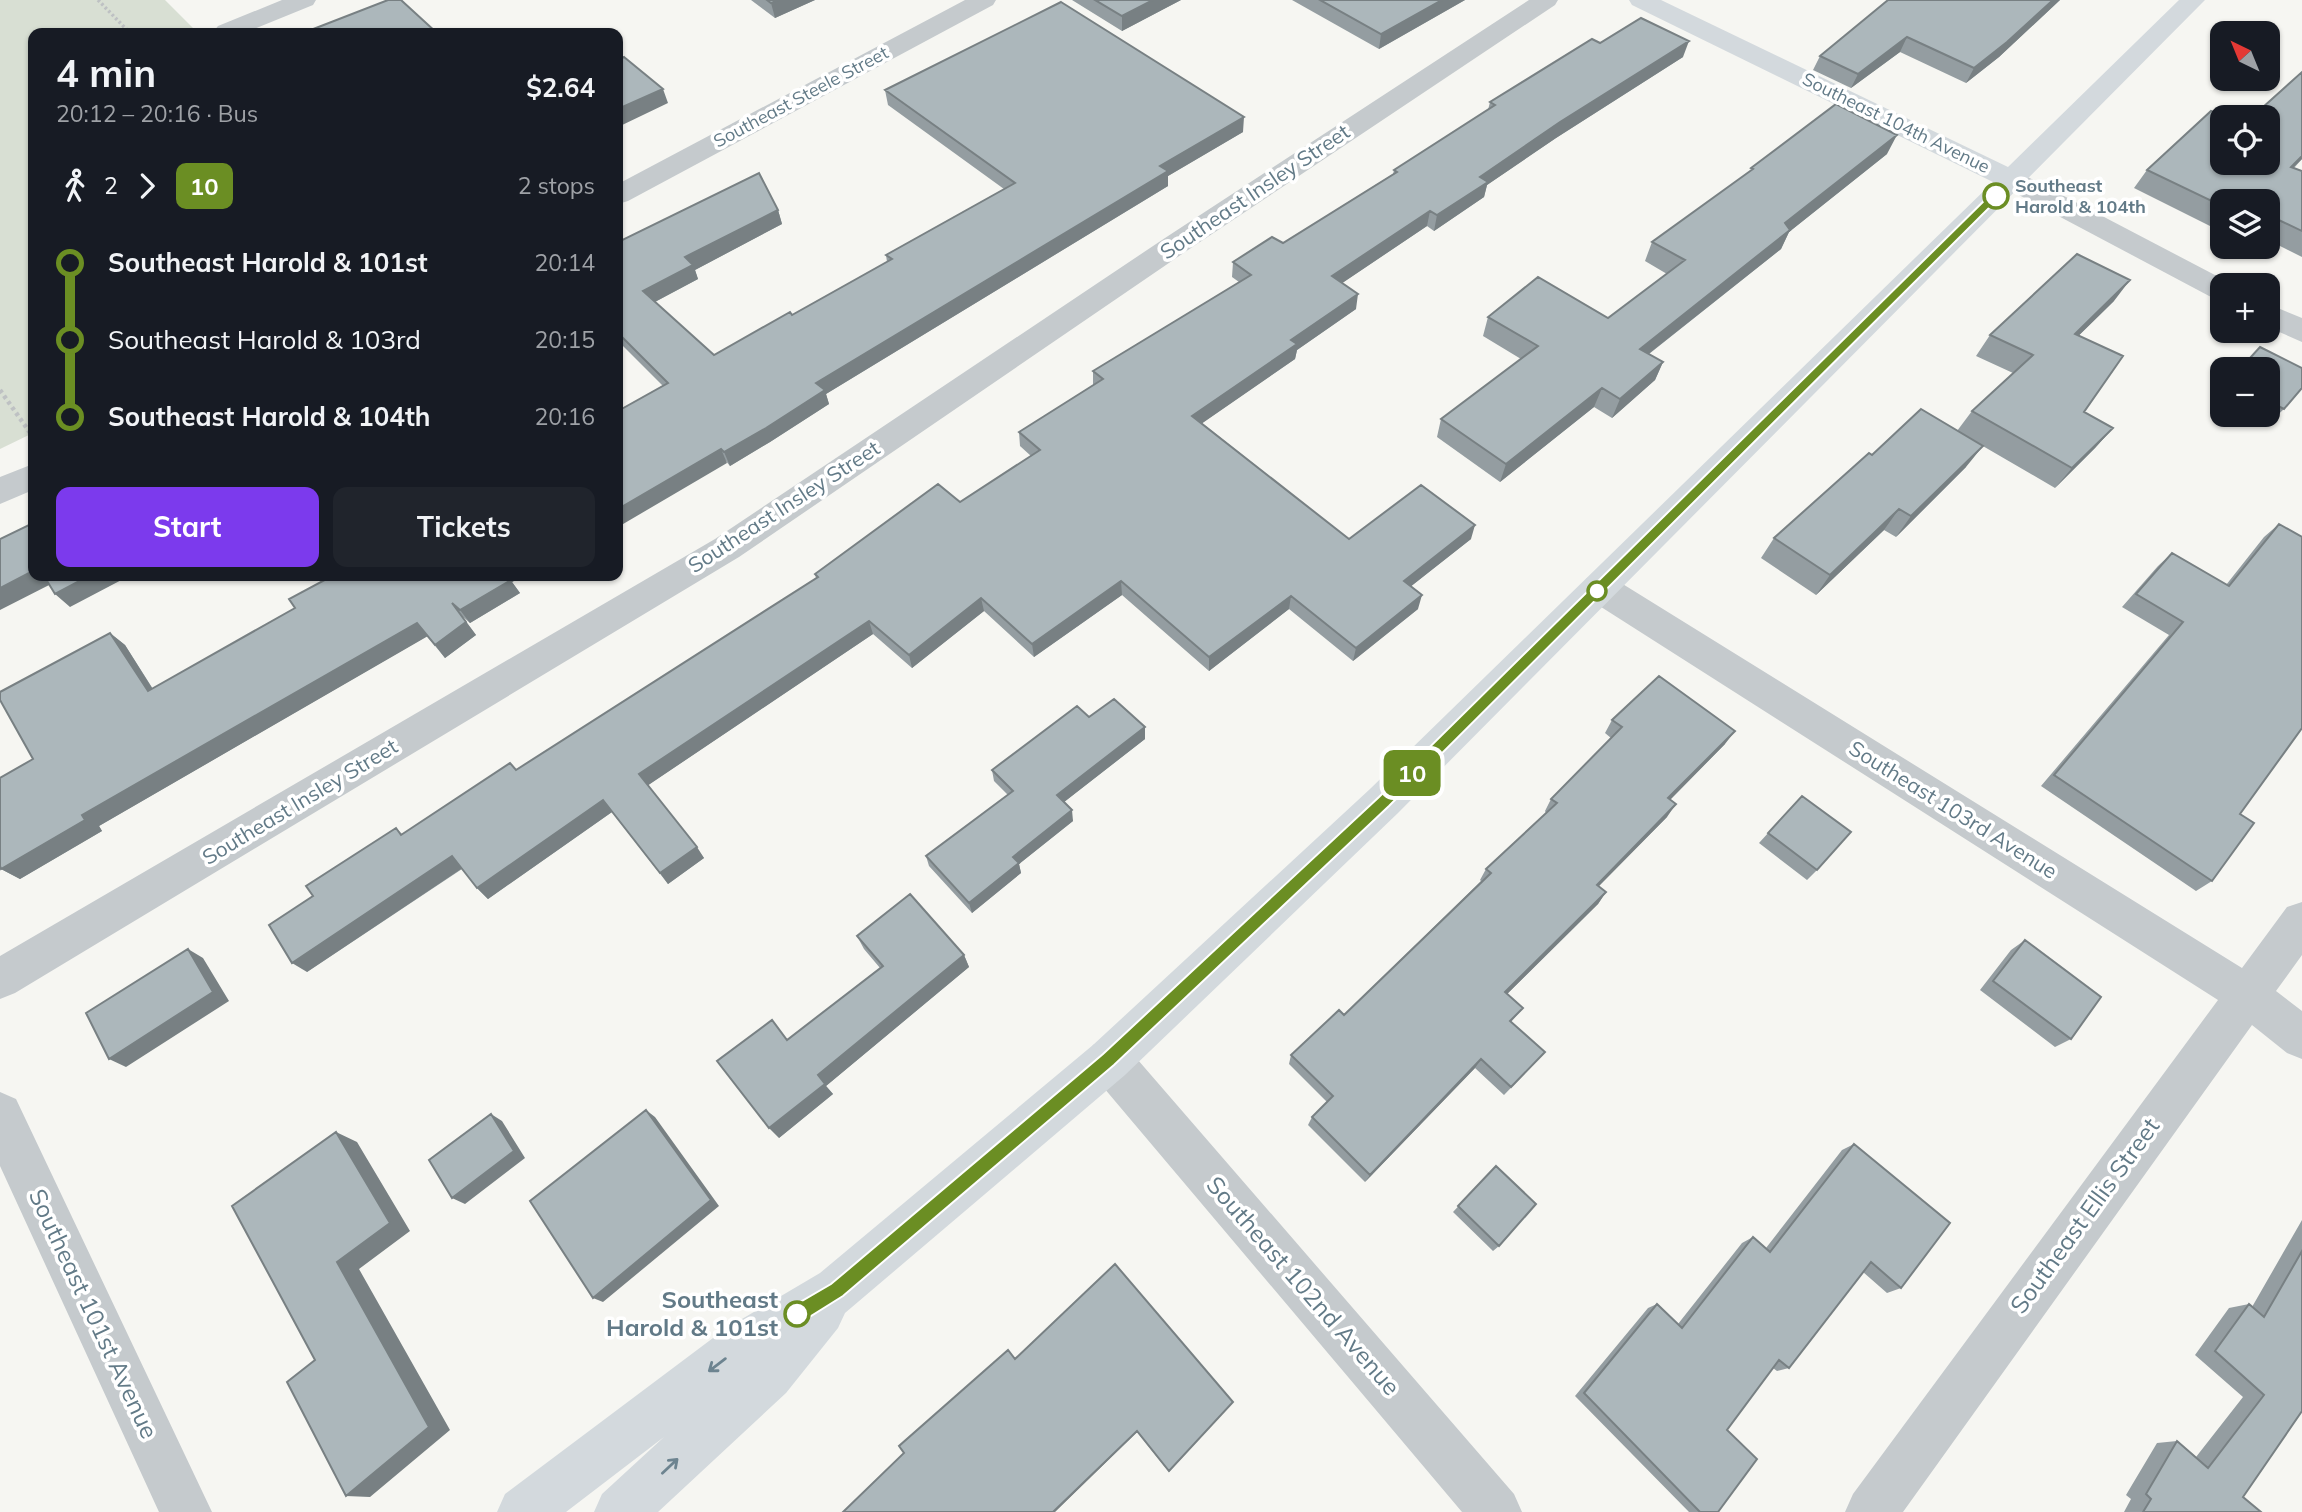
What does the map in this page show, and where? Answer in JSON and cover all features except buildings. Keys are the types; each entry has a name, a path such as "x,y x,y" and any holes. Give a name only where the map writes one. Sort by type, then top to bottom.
{"street":[{"path":"234,28 304,0"},
{"name":"Southeast Steele Street","path":"623,192 984,0"},
{"name":"Southeast Insley Street","path":"0,979 727,548 1175,245 1546,0"},
{"name":"Southeast 104th Avenue","path":"1641,0 2012,180 2210,284"},
{"path":"523,1512 742,1346 837,1290 1109,1060 1384,801 2193,0"},
{"path":"2280,320 2302,331"},
{"path":"0,491 28,478"},
{"name":"Southeast 103rd Avenue","path":"1600,588 2246,995 2302,1038"},
{"name":"Southeast Ellis Street","path":"1871,1512 2302,921"},
{"name":"Southeast 102nd Avenue","path":"1109,1060 1496,1512"},
{"name":"Southeast 101st Avenue","path":"0,1115 186,1512"},
{"path":"620,1512 768,1375 837,1290"}],"path":[{"path":"98,0 125,28"},
{"path":"0,390 28,430"}],"shaded area":[{"path":"0,0 165,0 193,28 28,28 28,435 0,449"}],"bus line":[{"name":"10","path":"797,1314 837,1290 1109,1060 1384,801 1996,196"}],"place":[{"name":"Southeast Harold & 104th","path":"1996,196"},
{"name":"Southeast Harold & 101st","path":"797,1314"}]}
